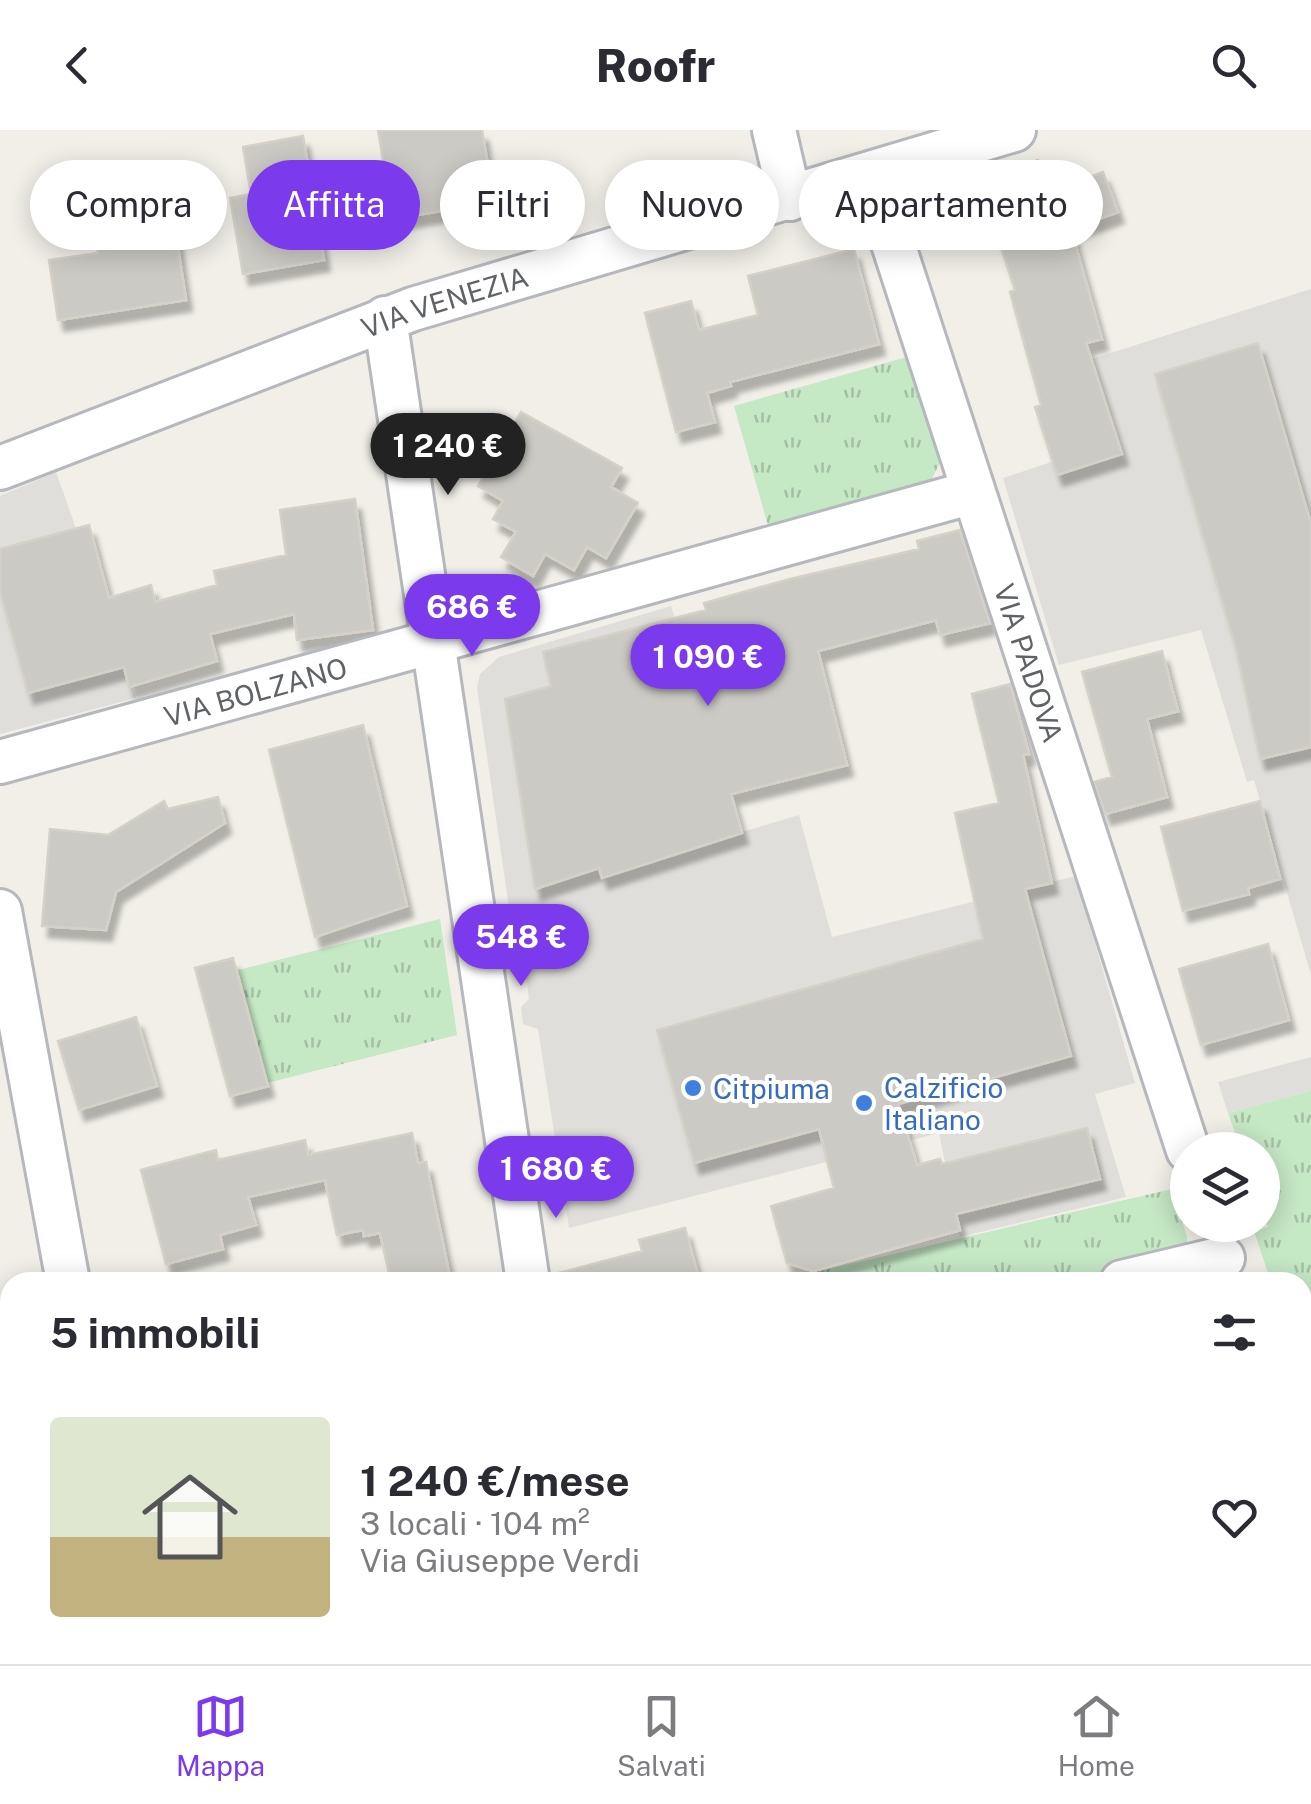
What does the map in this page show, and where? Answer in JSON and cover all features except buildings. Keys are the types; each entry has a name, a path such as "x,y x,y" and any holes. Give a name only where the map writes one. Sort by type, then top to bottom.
{"street":[{"path":"774,130 790,199"},
{"name":"VIA VENEZIA","path":"921,160 1014,130"},
{"name":"VIA VENEZIA","path":"0,468 385,318 799,196"},
{"name":"VIA PADOVA","path":"895,250 1182,1132"},
{"path":"385,318 527,1272"},
{"name":"VIA BOLZANO","path":"0,762 973,492"},
{"path":"0,911 66,1272"},
{"path":"1159,1272 1221,1255"}],"shaded area":[{"path":"1311,289 1311,975 1254,780 1247,782 1201,630 1059,665 1003,478 1054,461 1060,475 1121,454 1092,359"},
{"path":"56,472 136,698 0,734 0,496"},
{"path":"671,606 742,832 799,815 832,937 1076,876 1135,1083 1095,1094 1126,1197 960,1237 939,1133 569,1228 538,1029 523,1024 521,1007 529,999 525,969 517,963 477,688 480,674 499,657"},
{"path":"1311,1057 1311,1091 1228,1113 1218,1082"}],"green space":[{"path":"910,356 940,450 940,462 932,479 769,529 734,406"},
{"path":"440,919 457,1035 267,1083 238,970"},
{"path":"1311,1091 1311,1272 1268,1272 1258,1242 1280,1242 1280,1132 1235,1132 1228,1113"},
{"path":"1170,1189 1170,1242 1187,1245 1177,1256 1112,1272 816,1272"}],"place":[{"name":"Citpiuma","path":"693,1088"},
{"name":"Calzificio Italiano","path":"864,1103"}]}
